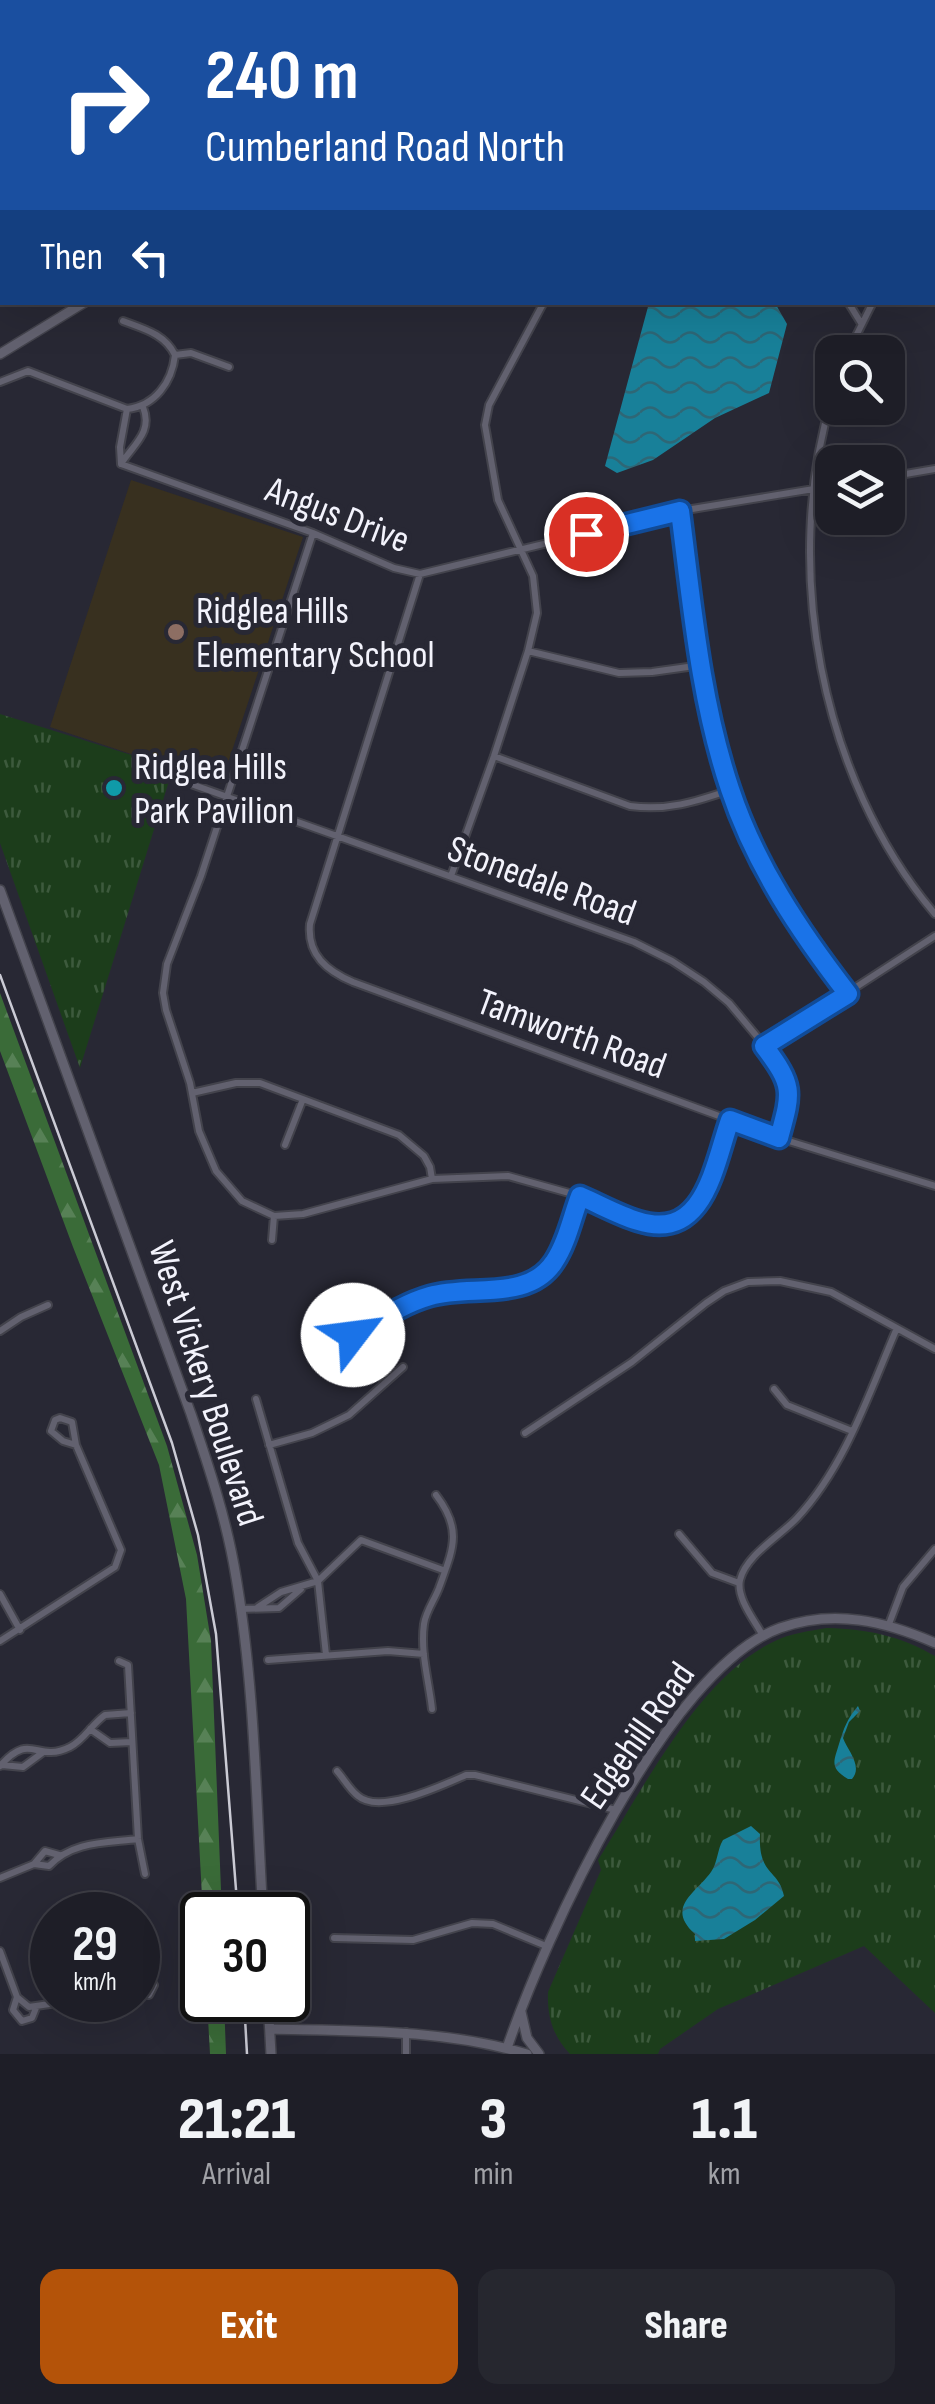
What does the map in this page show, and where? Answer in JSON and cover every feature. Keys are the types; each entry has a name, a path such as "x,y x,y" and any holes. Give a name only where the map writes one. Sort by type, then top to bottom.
{"main road":[{"path":"0,354 81,305"},
{"name":"West Vickery Boulevard","path":"0,890 202,1444 231,1549 247,1667 261,1892"},
{"name":"Edgehill Road","path":"507,2048 546,1946 616,1810 722,1666 763,1636 797,1623 828,1619 890,1624 935,1643"},
{"path":"520,2009 527,2038 539,2054"},
{"path":"270,2022 271,2054"},
{"path":"270,2029 406,2032 526,2054"}],"street":[{"path":"451,876 528,651 537,605 524,549 498,500 485,425 489,405 542,305"},
{"path":"850,305 862,324"},
{"path":"856,335 872,305"},
{"path":"0,382 28,371 128,409 143,408 173,372 175,355 159,336 123,321"},
{"path":"175,355 190,353 228,367"},
{"path":"121,464 147,429 143,408"},
{"path":"121,464 120,446 128,409"},
{"path":"826,425 813,489 810,540 813,618 832,713 859,788 881,831 935,914"},
{"name":"Angus Drive","path":"121,464 313,532 394,568 420,574 680,511 813,489"},
{"path":"905,474 935,469"},
{"path":"680,511 705,694 730,790 780,899 848,994"},
{"path":"313,532 167,964 166,1010 192,1093 198,1131 216,1171 242,1202 274,1216 303,1214 432,1179 508,1176 580,1196 640,1222 668,1223 685,1218 699,1206 730,1120"},
{"name":"Tamworth Road","path":"420,574 310,924 313,950 327,968 353,982 779,1138 935,1186"},
{"path":"528,651 618,673 702,665"},
{"path":"494,756 630,806 680,806 730,790"},
{"name":"Stonedale Road","path":"177,779 654,950 704,982 728,1004 786,1075 790,1094 779,1138"},
{"path":"764,1046 935,936"},
{"path":"192,1093 252,1082 303,1099 399,1135 424,1156 432,1179"},
{"path":"285,1145 303,1099"},
{"path":"335,1337 353,1335 403,1306 430,1296 518,1287 532,1282 554,1263 580,1196"},
{"path":"272,1240 274,1216"},
{"path":"524,1433 618,1372 706,1303 748,1282 780,1280 830,1292 935,1349"},
{"path":"0,1330 21,1316 48,1306"},
{"path":"763,1636 741,1596 740,1583 750,1562 810,1504 840,1460 897,1328"},
{"path":"269,1445 321,1429 349,1415 402,1366"},
{"path":"774,1388 787,1405 852,1431"},
{"path":"256,1399 298,1543 318,1581 326,1655"},
{"path":"0,1640 115,1567 120,1560 121,1550 76,1445 72,1422 55,1420 51,1431 76,1445"},
{"path":"432,1709 424,1654 424,1619 452,1547 454,1526 436,1495"},
{"path":"679,1534 712,1572 740,1583"},
{"path":"258,1607 282,1592 318,1581 362,1540 443,1570"},
{"path":"890,1624 904,1588 935,1548"},
{"path":"240,1609 283,1606 305,1586"},
{"path":"0,1594 20,1630"},
{"path":"268,1660 388,1651 424,1654"},
{"path":"119,1661 128,1666 138,1839 144,1874"},
{"path":"42,1753 19,1748 8,1754 1,1766 24,1767 42,1753 69,1747 105,1715 130,1714"},
{"path":"90,1729 110,1743 132,1742"},
{"path":"337,1771 358,1797 378,1802 404,1798 475,1775 616,1810"},
{"path":"34,1864 49,1866 59,1855 80,1846 138,1839"},
{"path":"0,1878 34,1864 45,1851 59,1855"},
{"path":"334,1938 412,1940 472,1922 492,1924 546,1946"},
{"path":"0,1951 18,1997 30,2008"},
{"path":"18,1997 12,2010 22,2021 30,2019"},
{"path":"406,2032 406,2054"}],"shaded area":[{"name":"Ridglea Hills Elementary School","path":"131,480 303,537 221,784 50,727"}],"green space":[{"path":"0,714 173,768 80,1068 0,843"},
{"path":"0,993 167,1446 197,1555 211,1641 221,1892 202,1892 186,1599 159,1465 0,1051"},
{"path":"827,1628 883,1635 935,1656 935,2013 864,1946 718,2009 658,2054 570,2054 552,2026 548,1992 601,1870 598,1860 674,1738 721,1680 775,1641"},
{"path":"208,2022 225,2022 226,2054 210,2054"}],"water":[{"path":"648,305 776,305 787,324 769,393 715,418 653,460 617,473 605,466"},
{"path":"858,1706 860,1711 849,1722 843,1738 856,1769 852,1779 848,1779 835,1768 835,1760 846,1724"},
{"path":"751,1826 760,1834 762,1858 784,1896 724,1939 695,1941 695,1934 683,1916 686,1901 711,1872 723,1840"}],"railway":[{"path":"0,975 172,1443 198,1535 216,1634 236,1892"},
{"path":"245,2022 247,2054"}],"place":[{"name":"Ridglea Hills Elementary School","path":"176,632"},
{"name":"Ridglea Hills Park Pavilion","path":"114,788"}],"route":[{"path":"353,1335 403,1306 430,1296 518,1287 542,1276 562,1247 580,1196 640,1222 668,1223 685,1218 699,1206 730,1120 779,1138 790,1094 786,1075 764,1046 848,994 780,899 730,790 705,694 680,511 586,534"}]}
